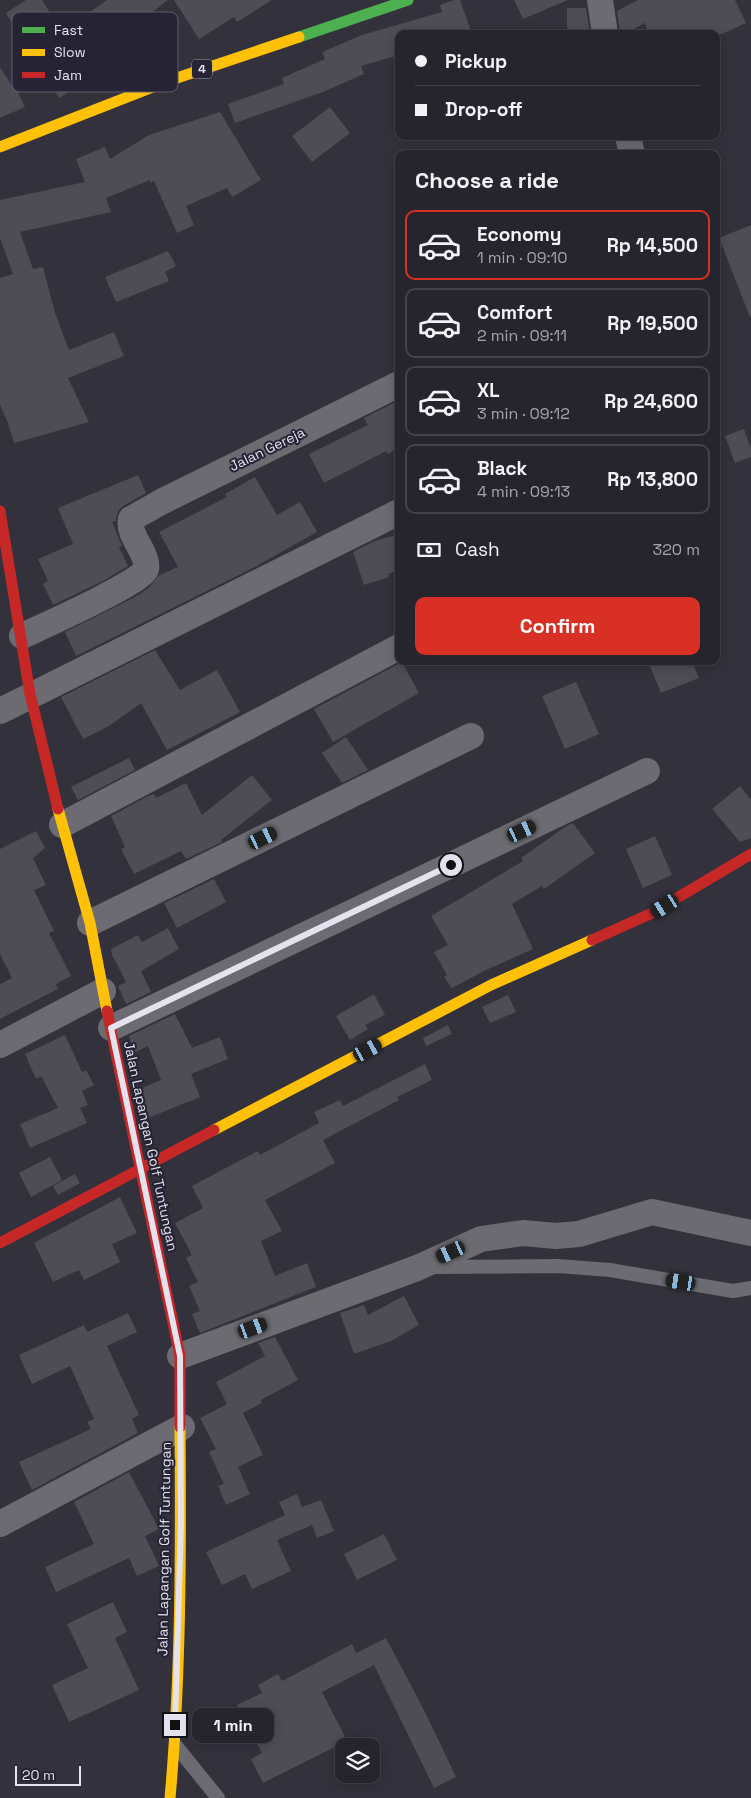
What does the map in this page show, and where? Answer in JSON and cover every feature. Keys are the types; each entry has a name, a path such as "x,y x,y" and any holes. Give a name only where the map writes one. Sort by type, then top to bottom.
{"main road":[{"name":"4","path":"178,78 408,0"},
{"name":"4","path":"0,147 140,92"},
{"name":"Jalan Lapangan Golf Tuntungan","path":"0,511 6,585 22,636 30,694 62,825 90,923 180,1356 182,1427 181,1522 175,1744 170,1798"},
{"path":"0,1243 491,985 650,914 751,854"}],"street":[{"path":"600,0 604,30"},
{"name":"Jalan Gereja","path":"22,636 116,591 142,575 146,569 145,562 133,520 160,502 395,386"},
{"path":"0,711 30,694 395,514"},
{"path":"62,825 395,649"},
{"path":"90,923 471,736"},
{"path":"111,1028 647,771"},
{"path":"0,1045 103,991"},
{"path":"180,1356 417,1268 481,1239 523,1232 556,1236 579,1234 652,1212 751,1233"},
{"path":"0,1524 182,1427"}],"lane":[{"path":"417,1268 558,1266 610,1270 734,1291 751,1288"},
{"path":"175,1744 218,1798"}],"building":[{"path":"26,0 42,0 50,12 12,12 12,23 6,13"},
{"path":"107,0 168,0 153,12 90,12"},
{"path":"174,0 272,0 237,22 234,17 199,39"},
{"path":"460,0 471,30 395,30 395,56 361,66 364,74 323,92 235,123 228,104 284,84 282,78 325,59 322,52 362,35 442,12 440,5"},
{"path":"514,0 568,0 523,19"},
{"path":"638,0 735,0 746,23 722,34 720,34 720,30 647,30 645,23 632,30 619,30 617,11"},
{"path":"567,8 586,8 589,30 567,30"},
{"path":"0,67 12,86 12,92 18,92 25,107 0,118"},
{"path":"55,92 69,92 59,98"},
{"path":"330,107 350,133 312,162 292,136"},
{"path":"220,112 261,180 232,197 227,188 186,206 194,225 177,233 154,181 151,183 150,180 106,198 111,212 20,232 33,269 43,267 55,313 69,350 114,332 124,356 68,378 89,422 14,443 0,405 0,278 13,274 0,238 0,200 85,182 76,159 105,147 110,159 149,135"},
{"path":"751,225 751,317 720,241 720,238"},
{"path":"168,251 176,266 165,272 169,281 116,302 105,277"},
{"path":"394,403 395,450 388,454 386,451 324,483 309,454 368,425 364,418"},
{"path":"744,429 751,449 751,457 735,463 725,436"},
{"path":"138,475 146,493 123,506 118,511 116,521 112,522 122,546 119,547 128,566 103,581 53,605 43,584 48,581 38,559 73,544 58,508"},
{"path":"255,477 277,515 300,502 317,532 249,570 76,656 65,632 135,597 149,588 158,576 178,567 159,532 227,497 225,494"},
{"path":"395,535 395,571 388,574 389,577 364,585 353,552 372,542"},
{"path":"155,650 180,690 217,670 240,712 167,750 141,703 109,726 83,739 61,697"},
{"path":"396,665 404,665 419,693 333,742 314,709"},
{"path":"650,665 694,665 699,678 661,693"},
{"path":"576,682 599,734 565,749 542,696"},
{"path":"346,737 368,770 342,783 322,753"},
{"path":"129,758 135,770 78,800 71,787"},
{"path":"252,775 272,800 221,840 222,842 186,859 181,851 134,874 121,849 125,847 111,816 148,796 154,794 156,798 186,783 202,815"},
{"path":"740,786 751,800 751,838 740,842 712,809"},
{"path":"573,823 595,853 544,889 542,886 512,904 533,949 452,988 444,977 447,975 434,952 448,945 431,916 523,861 521,858"},
{"path":"36,831 45,848 33,858 46,885 34,890 54,931 49,933 71,976 56,984 58,989 0,1019 0,984 12,978 0,954 0,849"},
{"path":"655,836 672,875 643,888 626,849"},
{"path":"214,879 226,902 177,928 164,903"},
{"path":"168,928 179,949 141,971 151,992 126,1004 118,986 126,982 112,955 111,949 138,935 142,942"},
{"path":"374,994 385,1015 365,1025 368,1029 350,1040 336,1016"},
{"path":"508,995 516,1012 490,1023 482,1007"},
{"path":"175,1014 192,1048 220,1037 228,1059 191,1074 200,1097 148,1118 142,1101 145,1100 140,1089 161,1080 148,1046 134,1053 129,1036"},
{"path":"448,1025 452,1034 426,1046 423,1038"},
{"path":"65,1035 82,1072 86,1070 94,1085 82,1091 88,1105 80,1108 87,1123 30,1148 20,1124 58,1108 41,1076 36,1079 25,1054"},
{"path":"425,1064 432,1080 397,1097 399,1100 323,1140 335,1163 265,1200 282,1231 261,1241 275,1276 307,1263 316,1287 200,1333 192,1314 200,1311 189,1286 198,1282 186,1258 192,1255 175,1223 203,1208 192,1186 258,1151 260,1155 319,1123 314,1112 340,1100 343,1106"},
{"path":"50,1157 62,1180 31,1197 19,1173"},
{"path":"75,1174 80,1183 58,1195 53,1186"},
{"path":"120,1197 137,1233 112,1244 120,1262 84,1280 79,1270 53,1282 34,1243"},
{"path":"404,1296 419,1325 391,1341 354,1354 340,1313 364,1305 368,1315"},
{"path":"128,1313 137,1332 107,1346 139,1415 132,1419 138,1433 32,1490 19,1462 91,1429 87,1422 94,1419 70,1366 32,1384 19,1355 84,1325 87,1332"},
{"path":"275,1337 298,1380 261,1400 262,1403 243,1413 263,1455 238,1467 250,1494 226,1505 218,1486 224,1484 209,1452 216,1449 200,1418 227,1404 216,1382 265,1356 258,1343"},
{"path":"129,1472 159,1529 145,1536 159,1566 137,1576 129,1558 56,1592 45,1567 94,1544 74,1502"},
{"path":"297,1494 302,1507 321,1500 334,1531 317,1538 312,1525 277,1540 291,1571 252,1589 245,1574 222,1585 206,1552 285,1515 279,1502"},
{"path":"384,1534 397,1560 357,1580 344,1554"},
{"path":"113,1602 127,1632 115,1638 139,1690 69,1722 52,1685 88,1668 67,1624"},
{"path":"386,1638 425,1712 456,1777 434,1788 374,1665 322,1692 345,1738 335,1738 335,1747 263,1783 251,1759 262,1753 237,1705 262,1693 258,1685 278,1674 282,1681 352,1644 356,1653"}],"traffic: fast":[{"path":"299,37 408,0"}],"traffic: slow":[{"path":"178,78 299,37"},
{"path":"0,147 140,92"},
{"path":"58,809 90,923 107,1011"},
{"path":"214,1130 491,985 592,940"},
{"path":"170,1798 178,1659 180,1427"}],"traffic: jam":[{"path":"0,511 30,694 58,809"},
{"path":"592,940 650,914 751,854"},
{"path":"107,1011 180,1356 180,1427"},
{"path":"0,1243 214,1130"}],"route":[{"path":"175,1725 181,1522 182,1427 180,1356 111,1028 451,865"}]}
